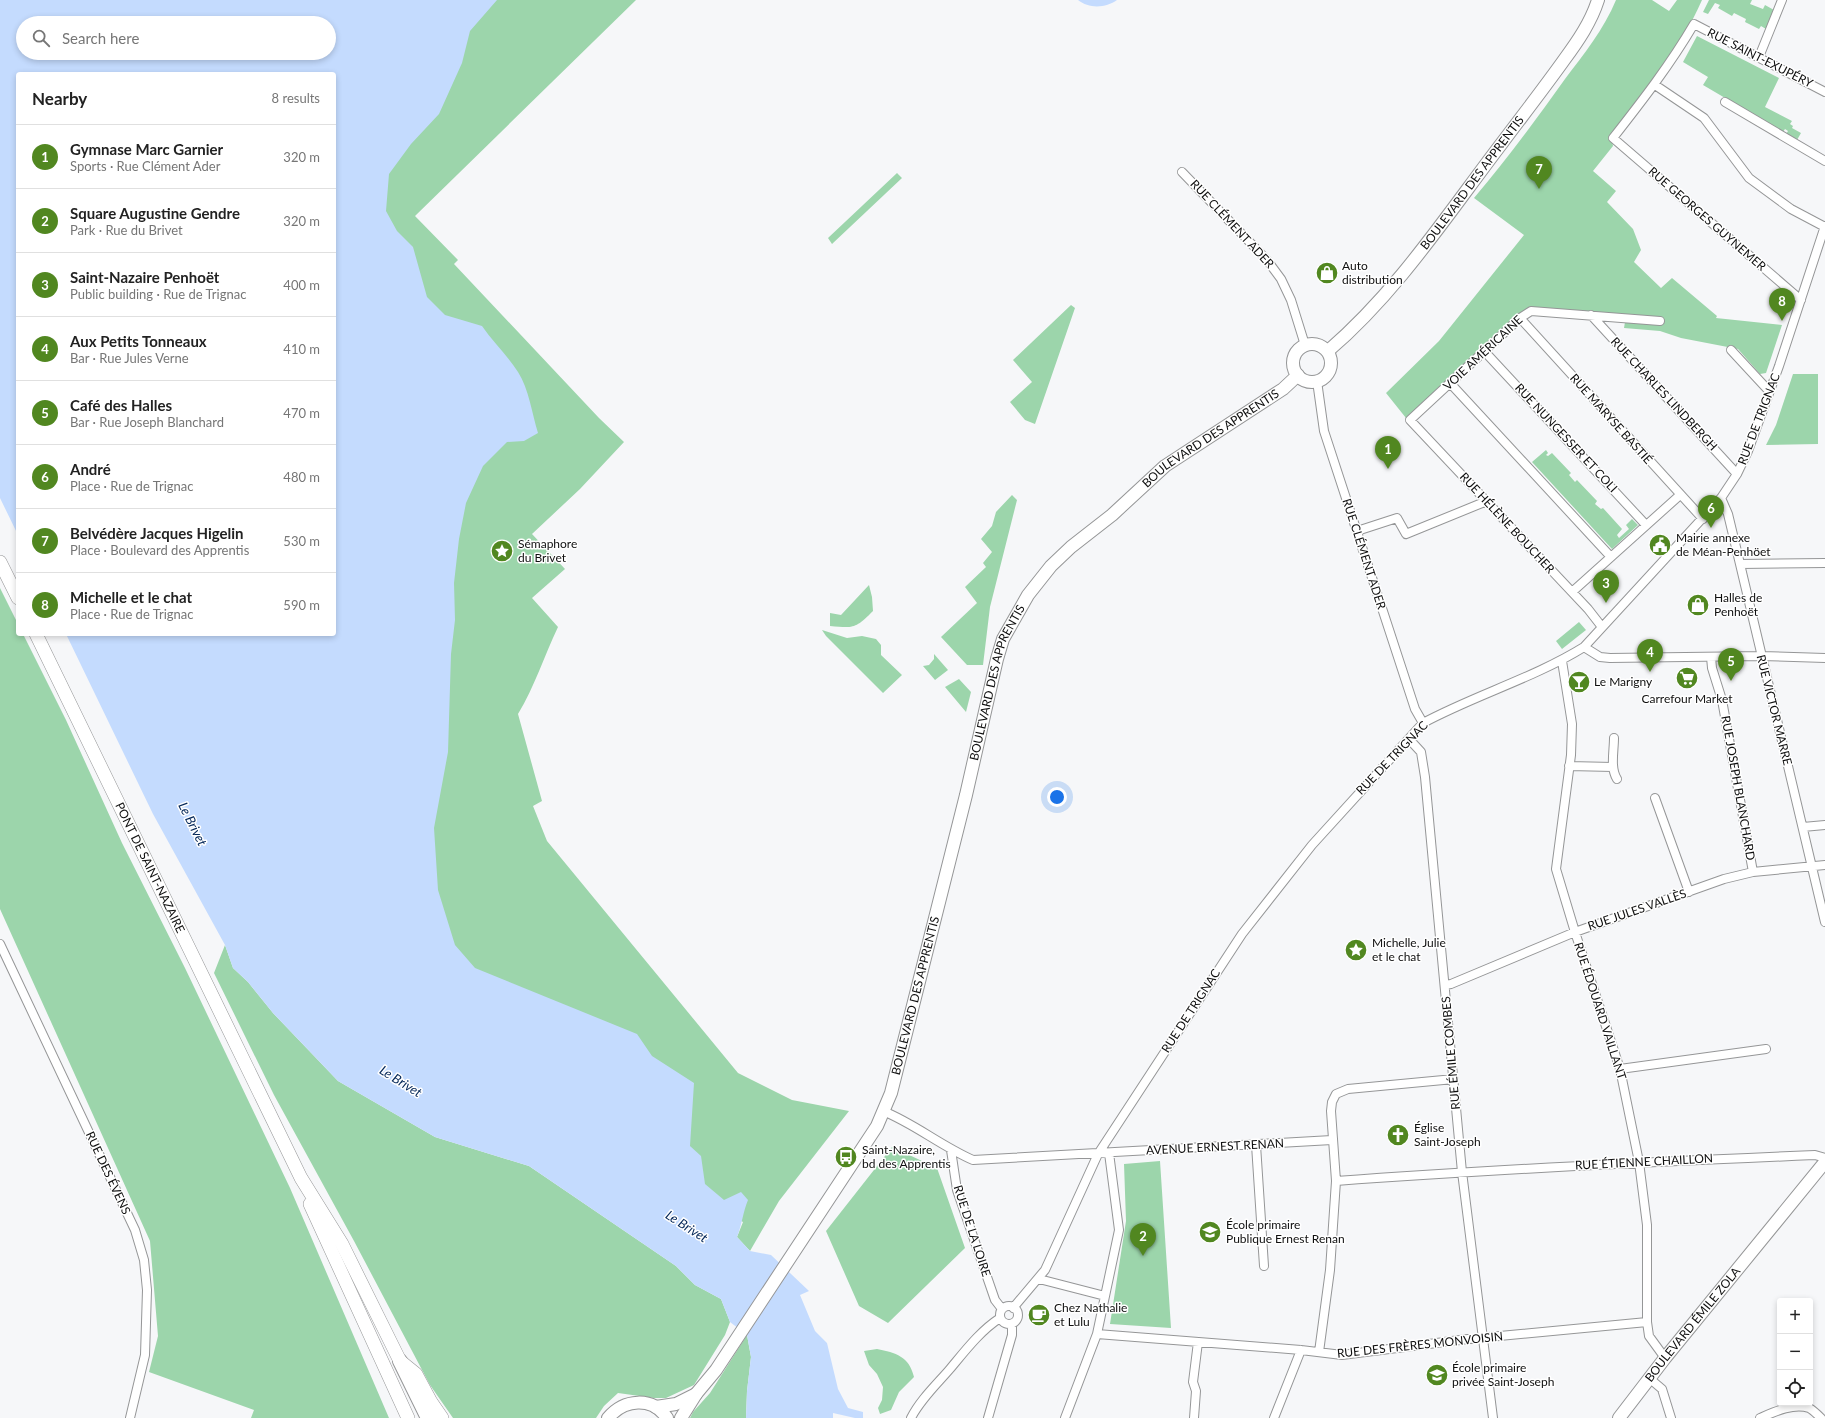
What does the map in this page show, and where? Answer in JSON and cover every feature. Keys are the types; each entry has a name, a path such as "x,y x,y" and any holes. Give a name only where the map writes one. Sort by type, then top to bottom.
{"highway":[{"path":"400,1361 428,1418"}],"main road":[{"name":"BOULEVARD DES APPRENTIS","path":"1328,351 1377,304 1424,247 1548,83 1579,39 1594,14 1598,0"},
{"path":"1317,344 1328,351 1330,357 1330,369 1327,374 1317,381 1306,380 1298,375 1295,370 1294,358 1296,353 1304,345 1317,344"},
{"name":"BOULEVARD DES APPRENTIS","path":"681,1418 696,1394 726,1354 877,1126 893,1085 966,795 997,658 1003,639 1016,614 1028,595 1051,566 1071,547 1112,515 1165,466 1283,389 1298,375"},
{"path":"0,562 16,594"},
{"name":"PONT DE SAINT-NAZAIRE","path":"37,636 301,1178"},
{"name":"BOULEVARD ÉMILE ZOLA","path":"1618,1418 1825,1162"},
{"path":"301,1178 342,1244 400,1361 416,1374 431,1402 442,1418"},
{"path":"301,1178 313,1212 408,1418"},
{"path":"656,1407 676,1404 696,1394"},
{"path":"608,1418 621,1406 632,1402 645,1403 656,1407 667,1418"}],"street":[{"path":"1758,58 1782,0"},
{"name":"RUE SAINT-EXUPÉRY","path":"1655,85 1694,24 1825,92"},
{"path":"1655,85 1704,118 1749,178 1791,209 1825,226"},
{"name":"RUE GEORGES GUYNEMER","path":"1655,85 1613,138 1801,300"},
{"path":"1725,102 1825,161"},
{"name":"RUE CLÉMENT ADER","path":"1182,172 1267,260 1281,279 1291,300 1304,345"},
{"name":"RUE DE TRIGNAC","path":"1013,1308 1046,1270 1098,1154 1242,934 1312,845 1423,723 1446,711 1562,661 1584,647 1721,498 1737,474 1748,451 1779,366 1825,226"},
{"name":"VOIE AMÉRICAINE","path":"1410,420 1520,318 1531,311 1660,321"},
{"name":"RUE CHARLES LINDBERGH","path":"1591,315 1737,474"},
{"name":"RUE MARYSE BASTIÉ","path":"1520,318 1703,519"},
{"path":"1731,350 1769,391"},
{"name":"RUE NUNGESSER ET COLI","path":"1485,352 1646,525"},
{"name":"RUE CLÉMENT ADER","path":"1317,381 1324,431 1415,709 1423,723"},
{"path":"1450,383 1611,557"},
{"name":"RUE HÉLÈNE BOUCHER","path":"1410,420 1572,592 1602,627"},
{"path":"1572,592 1680,495"},
{"name":"RUE VICTOR MARRE","path":"1721,498 1728,514 1825,922"},
{"path":"1357,531 1397,518 1406,534 1487,501"},
{"path":"1740,564 1825,563"},
{"path":"1584,647 1600,657 1610,658 1761,656 1825,658"},
{"name":"RUE JOSEPH BLANCHARD","path":"1711,657 1712,668 1722,700 1753,872"},
{"name":"RUE ÉDOUARD VAILLANT","path":"1562,661 1572,724 1569,766 1556,869 1620,1069 1639,1162 1647,1225 1649,1336 1665,1358"},
{"path":"1614,738 1613,768 1614,775 1617,779"},
{"name":"RUE ÉMILE COMBES","path":"1409,739 1421,752 1422,759 1462,1172 1493,1418"},
{"path":"1569,766 1613,768"},
{"path":"1655,798 1689,892"},
{"path":"1803,827 1825,825"},
{"name":"RUE JULES VALLÈS","path":"1445,985 1451,984 1575,932 1724,879 1753,872 1825,865"},
{"name":"RUE DES ÉVENS","path":"0,944 135,1230 144,1260 147,1290 145,1356 130,1418"},
{"path":"1620,1069 1766,1049"},
{"path":"1319,1352 1330,1270 1336,1181 1332,1140 1332,1102 1336,1094 1348,1089 1454,1079"},
{"name":"AVENUE ERNEST RENAN","path":"883,1110 915,1126 951,1150 973,1160 1332,1140"},
{"path":"1256,1145 1264,1266"},
{"name":"RUE DE LA LOIRE","path":"951,1150 957,1190 995,1300 1001,1313"},
{"path":"1065,1418 1097,1334 1119,1230 1109,1153"},
{"name":"RUE ÉTIENNE CHAILLON","path":"1336,1181 1639,1162 1815,1155 1825,1158"},
{"path":"1039,1279 1105,1296"},
{"path":"911,1418 914,1411 937,1383 1007,1306 1013,1308 1017,1312 1018,1318 1012,1324 1006,1324 1001,1313"},
{"name":"RUE DES FRÈRES MONVOISIN","path":"1097,1334 1301,1350 1342,1355 1483,1338 1648,1322"},
{"path":"988,1418 1012,1335 1012,1324"},
{"path":"1194,1418 1196,1391 1193,1382 1198,1342"},
{"path":"1274,1418 1301,1350"},
{"path":"1649,1378 1662,1389 1671,1418"},
{"path":"1760,1418 1781,1409 1795,1408 1809,1408 1821,1418"}],"green space":[{"path":"0,0 636,0 415,216 458,260 454,264 599,418 624,442 580,489 532,534 565,569 532,598 558,627 529,693 518,714 542,801 533,806 547,841 738,1073 792,1100 849,1111 779,1201 750,1251 737,1237 743,1222 462,1087 335,636 336,636 336,72 18,72"},
{"path":"1616,0 1652,0 1669,11 1677,0 1702,0 1673,53 1649,87 1611,135 1613,146 1593,171 1616,191 1607,202 1633,229 1641,250 1634,262 1661,288 1672,278 1717,316 1716,318 1782,325 1766,373 1760,374 1738,349 1681,338 1660,331 1624,328 1625,322 1664,324 1664,319 1531,308 1406,418 1386,393 1439,341 1524,235 1474,198 1521,140 1586,51 1606,21"},
{"path":"1709,0 1752,0 1750,4 1763,9 1765,5 1774,10 1766,29 1761,26 1759,29 1745,22 1746,19 1734,13 1732,16 1718,8 1720,5 1715,3 1708,14 1703,12"},
{"path":"1697,36 1779,78 1765,107 1792,121 1790,124 1793,126 1792,128 1801,133 1797,140 1786,134 1788,131 1785,129 1783,132 1703,85 1708,77 1683,62"},
{"path":"897,173 902,178 832,244 828,238"},
{"path":"1071,305 1075,308 1035,424 1025,420 1010,402 1032,382 1013,360"},
{"path":"1793,374 1818,374 1818,444 1766,445 1776,425"},
{"path":"1546,450 1548,453 1546,455 1548,456 1552,453 1571,473 1569,475 1575,482 1577,480 1597,501 1595,504 1601,509 1603,508 1622,529 1617,535 1619,538 1629,529 1626,525 1632,519 1638,525 1612,549 1532,462"},
{"path":"1012,495 1017,500 990,607 983,665 967,665 941,637 977,603 965,587 986,567 983,563 992,552 981,539 992,526 996,512"},
{"path":"869,585 873,611 854,626 830,626 830,613 841,615"},
{"path":"0,588 16,620 16,636 24,636 66,720 122,843 185,968 290,1188 389,1418 251,1418 254,1410 149,1372 158,1336 150,1241 0,909"},
{"path":"1579,622 1586,630 1562,649 1556,641"},
{"path":"822,630 847,638 862,636 876,639 881,645 881,655 902,675 883,693 826,636"},
{"path":"934,654 948,670 935,680 923,666 929,665 934,659"},
{"path":"959,679 971,692 966,712 945,687"},
{"path":"225,945 233,968 248,982 273,1013 338,1081 435,1137 529,1166 676,1266 695,1285 721,1299 730,1322 725,1335 694,1385 666,1398 654,1398 618,1393 604,1406 596,1418 453,1418 430,1385 354,1241 274,1095 214,973"},
{"path":"892,1147 937,1168 965,1248 888,1323 859,1306 826,1231"},
{"path":"1160,1161 1171,1328 1110,1324 1126,1221 1124,1164"},
{"path":"747,1335 751,1357 747,1391 746,1418 690,1418 693,1412 710,1393"},
{"path":"877,1349 896,1354 905,1360 909,1364 914,1377 899,1392 891,1410 880,1414 878,1408 882,1400 883,1387 877,1374 869,1365 864,1351"}],"water":[{"name":"Le Brivet","path":"0,0 497,0 470,31 462,63 439,114 411,144 389,174 386,211 397,231 413,247 427,297 445,315 482,326 518,372 528,394 538,433 524,441 507,442 483,466 466,503 459,539 454,583 455,620 451,654 448,752 434,828 438,890 455,945 475,968 637,1034 652,1056 694,1083 690,1146 701,1156 705,1184 724,1200 741,1192 748,1200 737,1237 750,1251 771,1255 809,1291 800,1295 815,1331 827,1343 838,1389 848,1408 863,1412 863,1418 855,1418 833,1413 833,1418 746,1418 747,1391 751,1357 747,1335 730,1322 721,1299 695,1285 676,1266 529,1166 435,1137 338,1081 273,1013 248,982 233,968 225,945 153,814 67,636 336,636 336,72 16,72 16,531 0,498"},
{"path":"1078,0 1117,0 1108,5 1092,6"}],"place":[{"name":"Belvédère Jacques Higelin","path":"1539,189"},
{"name":"Auto distribution","path":"1327,273"},
{"name":"Michelle et le chat","path":"1782,321"},
{"name":"Gymnase Marc Garnier","path":"1388,469"},
{"name":"André","path":"1711,528"},
{"name":"Mairie annexe de Méan-Penhöet","path":"1660,545"},
{"name":"Sémaphore du Brivet","path":"502,551"},
{"name":"Saint-Nazaire Penhoët","path":"1606,603"},
{"name":"Halles de Penhoët","path":"1698,605"},
{"name":"Aux Petits Tonneaux","path":"1650,672"},
{"name":"Carrefour Market","path":"1687,678"},
{"name":"Café des Halles","path":"1731,681"},
{"name":"Le Marigny","path":"1579,682"},
{"name":"Michelle, Julie et le chat","path":"1356,950"},
{"name":"Église Saint-Joseph","path":"1398,1135"},
{"name":"Saint-Nazaire, bd des Apprentis","path":"846,1157"},
{"name":"École primaire Publique Ernest Renan","path":"1210,1232"},
{"name":"Square Augustine Gendre","path":"1143,1256"},
{"name":"Chez Nathalie et Lulu","path":"1039,1315"},
{"name":"École primaire privée Saint-Joseph","path":"1437,1375"}]}
